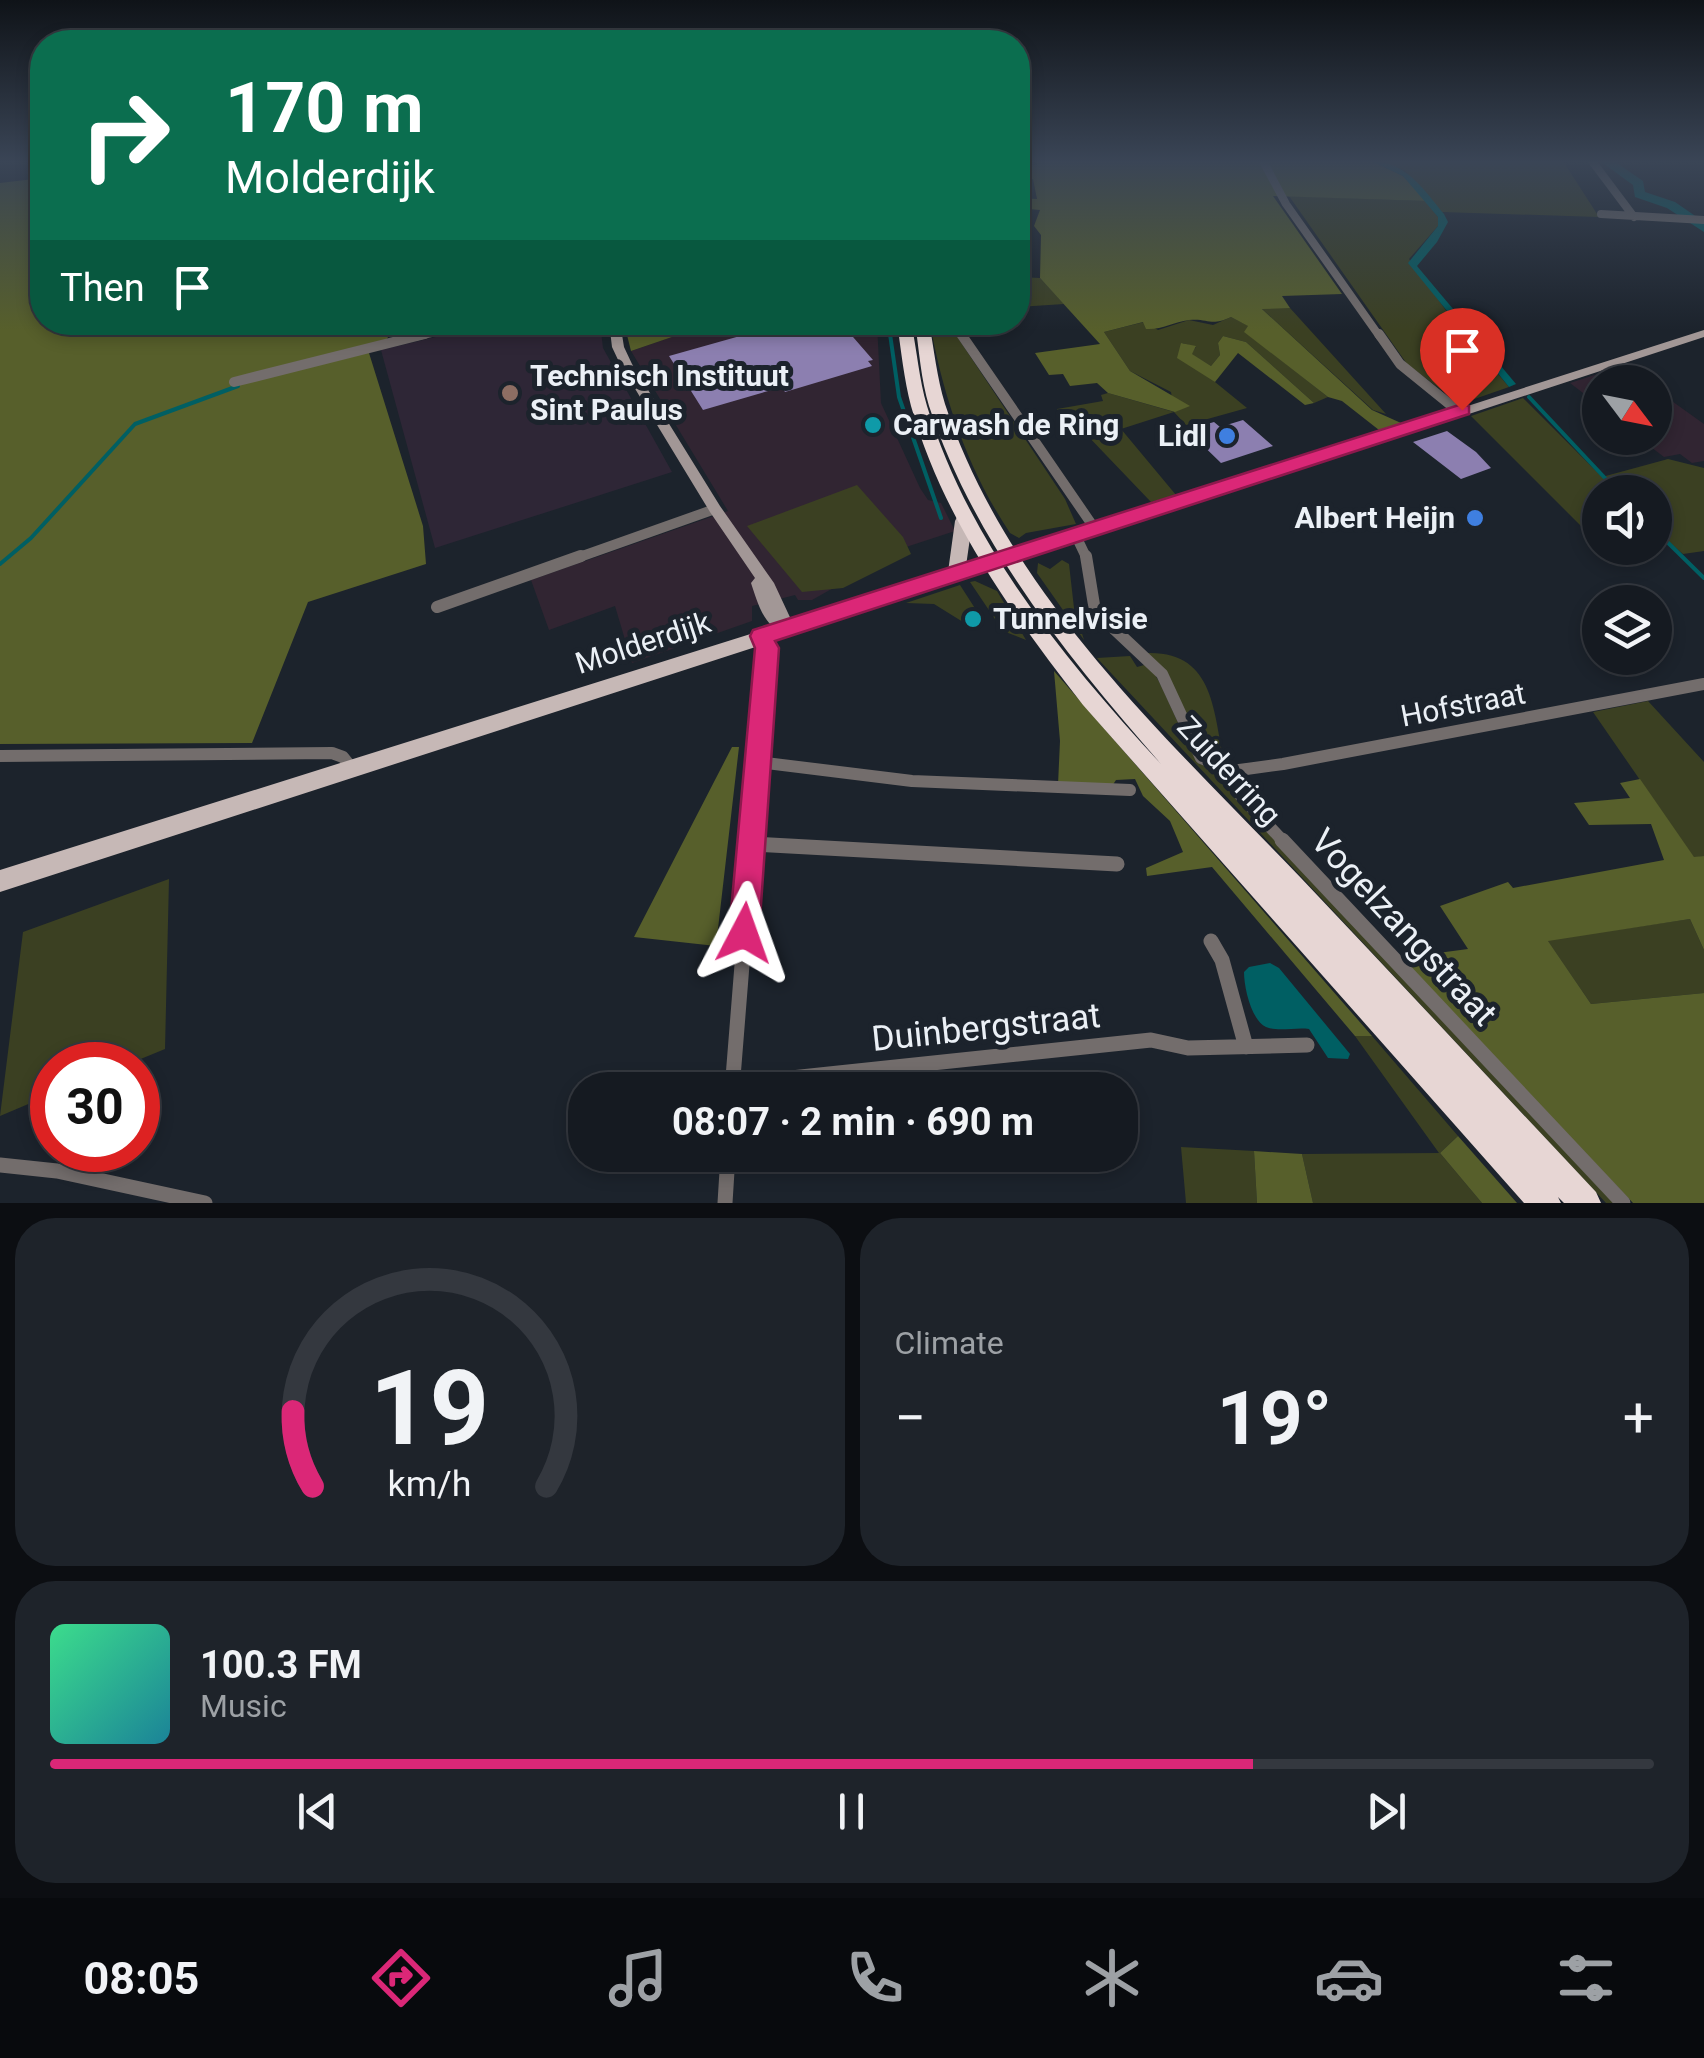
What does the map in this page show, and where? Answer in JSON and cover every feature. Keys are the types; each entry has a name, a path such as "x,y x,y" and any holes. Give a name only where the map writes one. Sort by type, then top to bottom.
{"highway":[{"name":"Zuiderring","path":"905,335 923,418 965,517 1143,726 1585,1203"},
{"name":"Zuiderring","path":"924,335 932,384 948,435 1002,561 1055,655 1124,738 1544,1203"}],"main road":[{"name":"Molderdijk","path":"0,880 1002,561 1704,332"},
{"path":"616,335 626,364 751,565 770,615 786,628"},
{"path":"955,576 963,550 960,524 965,517"}],"street":[{"path":"1295,217 1400,364 1458,411"},
{"path":"1654,217 1702,220"},
{"path":"234,382 421,335"},
{"path":"962,335 1095,529"},
{"path":"438,606 715,510"},
{"name":"Vogelzangstraat","path":"1076,536 1086,555 1092,601 1101,620 1162,674 1201,758 1232,771 1240,795 1623,1203"},
{"path":"733,1072 767,648 761,636"},
{"name":"Hofstraat","path":"1232,771 1704,684"},
{"path":"0,756 332,753 343,757 352,767"},
{"path":"758,762 912,781 1130,790"},
{"path":"750,844 1117,864"},
{"path":"1211,941 1222,960 1246,1046"},
{"name":"Duinbergstraat","path":"866,1072 1151,1040 1188,1048 1306,1045"},
{"path":"0,1165 56,1172 205,1203"},
{"path":"725,1203 727,1172"}],"shaded area":[{"name":"Technisch Instituut Sint Paulus","path":"444,335 601,335 603,348 672,472 435,548 381,350"},
{"path":"678,335 878,335 881,403 920,488 928,500 941,503 955,531 906,547 812,600 798,600 795,595 752,606 752,621 632,663 615,606 549,630 531,580 728,511 631,351"},
{"path":"1582,379 1582,392 1570,383"},
{"path":"1672,401 1704,424 1704,461 1692,463 1680,454 1664,457 1661,455 1672,455"}],"green space":[{"path":"0,217 30,217 30,335 390,335 369,353 423,526 426,564 308,602 252,743 0,744"},
{"path":"1037,217 1288,217 1342,294 1282,296 1290,308 1262,309 1372,410 1401,423 1379,430 1342,401 1328,397 1244,332 1248,326 1231,317 1214,322 1189,320 1152,329 1146,329 1143,322 1104,332 1130,371 1190,406 1175,412 1108,393 1097,383 1070,386 1063,374 1049,375 1035,353 1100,344 1040,278 1041,235 1034,226"},
{"path":"1304,217 1438,217 1438,226 1409,259 1455,323 1509,387 1460,404 1407,364"},
{"path":"1030,278 1040,278 1064,304 1030,306"},
{"path":"1261,308 1290,308 1386,414 1373,410"},
{"path":"1231,317 1249,326 1245,332 1328,397 1314,403 1246,342 1223,336 1218,343 1220,355 1211,366 1192,354 1215,382 1247,408 1186,425 1174,412 1171,392 1130,371 1104,332 1144,322 1158,330 1189,320 1213,325"},
{"path":"627,335 678,335 631,351"},
{"path":"933,335 956,335 1065,499 1076,524 1026,533 1019,538 1010,533 970,458 942,378"},
{"path":"1223,336 1246,342 1314,403 1305,405 1238,353 1215,382 1177,358 1181,343 1196,346 1192,354 1211,366 1220,355 1218,343"},
{"path":"1108,393 1174,412 1121,429 1176,495 1151,502 1084,432 1072,433 1057,409 1103,401 1101,395"},
{"path":"1523,398 1600,475 1582,475 1582,527 1471,416"},
{"path":"1668,459 1704,468 1704,551 1683,554 1672,545 1672,475 1609,475"},
{"path":"857,485 903,537 911,554 843,588 802,592 747,526"},
{"path":"1062,560 1069,564 1074,608 1084,640 1037,573 1038,563 1050,569"},
{"path":"970,582 997,591 1026,640 1003,631"},
{"path":"960,585 978,613 963,622 934,604 906,603"},
{"path":"1147,653 1170,655 1187,662 1199,674 1213,707 1225,765 1206,757"},
{"path":"1130,656 1137,667 1148,664 1203,763 1617,1203 1606,1203 1097,658"},
{"path":"1054,671 1372,1036 1355,1036 1212,867 1147,876 1146,868 1183,852 1170,821 1143,796 1135,779 1116,780 1112,786 1058,785 1060,741"},
{"path":"1648,701 1704,762 1704,856 1694,858 1593,712"},
{"path":"732,747 739,747 716,946 634,937"},
{"path":"1640,779 1694,857 1704,856 1704,950 1690,919 1548,941 1591,1004 1704,993 1704,1203 1633,1203 1400,958 1468,949 1440,906 1508,882 1513,888 1664,860 1651,824 1589,825 1574,803 1630,798 1620,783"},
{"path":"169,879 165,1049 160,1051 160,1042 30,1042 30,1103 0,1116 23,932"},
{"path":"1690,919 1704,950 1704,993 1591,1004 1547,940"},
{"path":"1355,1036 1372,1036 1458,1136 1440,1153 1482,1203 1313,1203 1302,1154 1439,1153"},
{"path":"1458,1136 1517,1203 1482,1203 1440,1153"},
{"path":"1181,1147 1254,1151 1257,1203 1186,1203"},
{"path":"1254,1151 1302,1154 1313,1203 1257,1203"}],"water":[{"path":"1438,217 1446,217 1448,222 1437,242 1417,266 1516,384 1509,387 1408,263 1438,226"},
{"path":"1270,963 1279,968 1350,1054 1348,1059 1328,1058 1309,1029 1266,1027 1256,1018 1244,972 1249,967"}],"building":[{"path":"744,335 851,335 873,360 868,361 872,366 785,392 782,387 703,410 669,356"},
{"name":"Lidl","path":"1243,420 1273,446 1221,463 1187,430 1214,422 1220,427"},
{"path":"1447,431 1491,468 1461,479 1413,442"}],"waterway":[{"path":"1688,217 1704,228"},
{"path":"890,335 899,397 941,518"},
{"path":"0,564 31,538 135,424 238,386"},
{"path":"1529,397 1602,475"},
{"path":"1672,547 1704,578"}],"place":[{"name":"Technisch Instituut Sint Paulus","path":"510,393"},
{"name":"Carwash de Ring","path":"873,425"},
{"name":"Lidl","path":"1227,436"},
{"name":"Albert Heijn","path":"1475,518"},
{"name":"Tunnelvisie","path":"973,619"}],"route":[{"path":"744,933 767,648 761,636 1462,410"}]}
